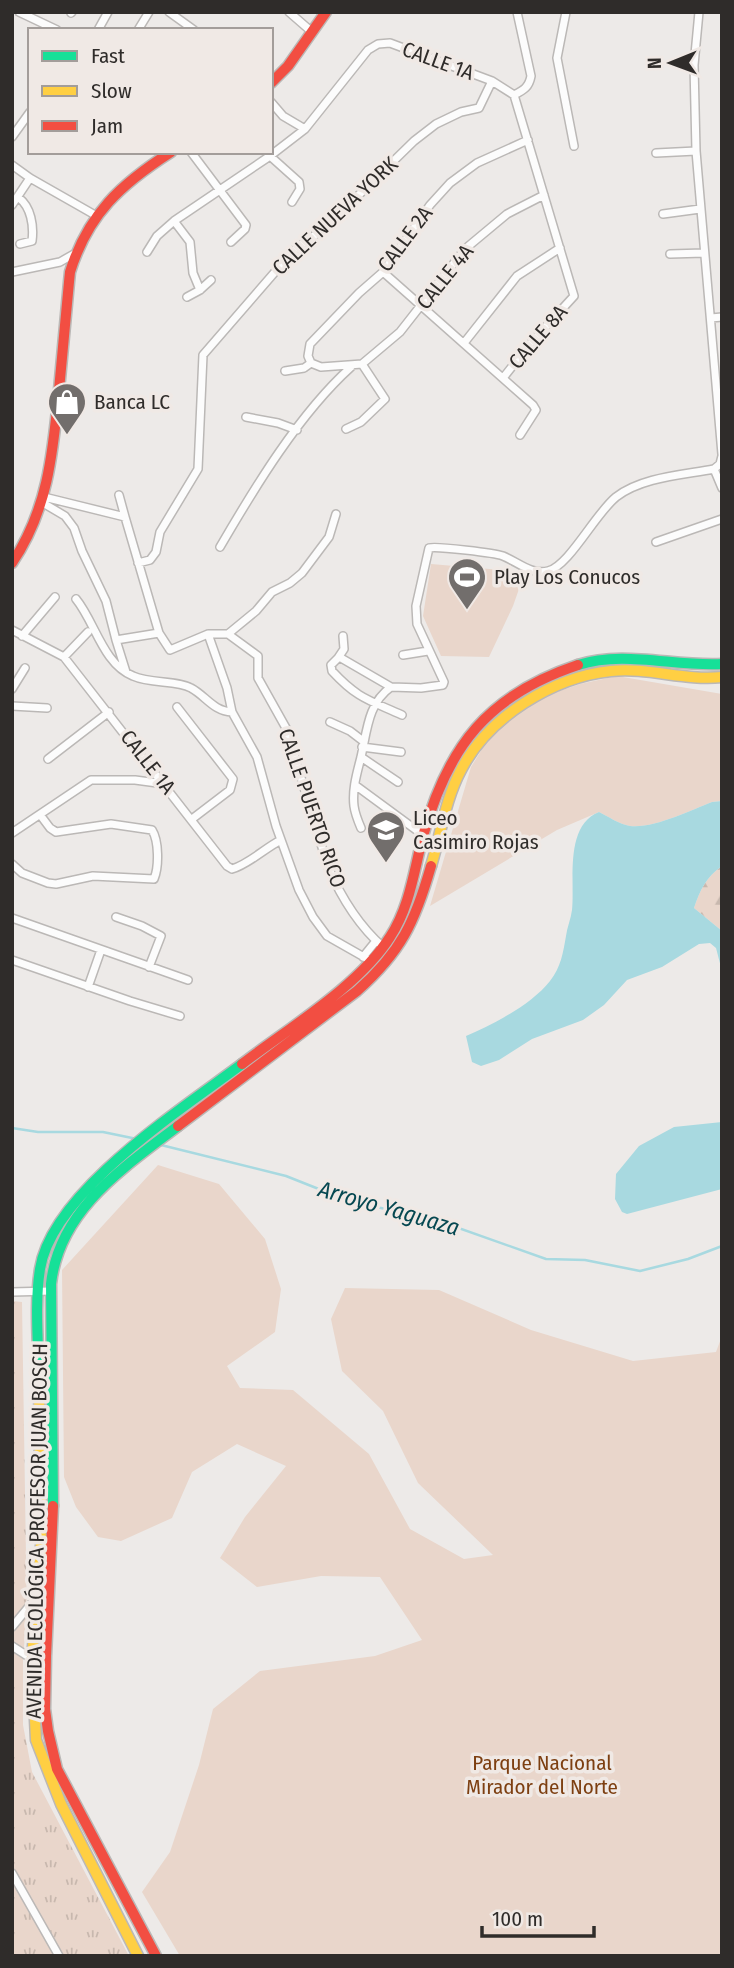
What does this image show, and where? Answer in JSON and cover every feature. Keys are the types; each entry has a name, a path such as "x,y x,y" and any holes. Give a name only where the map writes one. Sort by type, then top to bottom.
{"street":[{"path":"100,28 108,12"},
{"path":"139,28 149,12"},
{"path":"169,12 191,28"},
{"path":"289,12 312,32"},
{"path":"273,81 288,66 326,12"},
{"path":"464,343 517,276 560,248 514,95 525,90 531,76 517,12"},
{"path":"566,12 557,58 574,146"},
{"path":"338,658 391,687 421,688 443,685 438,667 417,624 416,606 429,548 440,546 502,555 537,572 552,570 581,540 604,508 629,489 714,469 720,464 722,455 718,359 704,253 696,151 694,65 699,12"},
{"path":"21,13 53,28"},
{"name":"CALLE 1A","path":"273,154 304,128 368,50 377,44 390,44 492,82 514,95"},
{"name":"CALLE NUEVA YORK","path":"138,563 150,560 156,552 160,532 198,469 203,355 294,250 326,227 414,141 436,124 461,112 479,108 492,82"},
{"path":"273,104 283,116 304,128"},
{"path":"12,137 28,115"},
{"name":"CALLE 2A","path":"312,363 308,356 310,344 383,272 430,205 450,183 477,163 528,140"},
{"path":"656,153 696,151"},
{"path":"12,563 25,544 43,500 54,453 70,272 74,254 95,215 149,166 168,154"},
{"path":"193,154 246,225 231,243"},
{"name":"CALLE 1A","path":"147,252 157,236 174,220 272,154"},
{"path":"270,156 299,182 300,189 292,202"},
{"path":"12,165 95,215"},
{"path":"12,205 30,178"},
{"name":"CALLE 4A","path":"285,370 304,368 312,363 321,367 362,364 400,332 465,249 507,214 544,195"},
{"path":"19,198 30,214 33,235 30,242 20,244"},
{"path":"663,214 700,209"},
{"path":"174,220 190,242 193,273 200,290"},
{"name":"CALLE 8A","path":"503,378 574,296 560,248"},
{"path":"670,254 704,253"},
{"path":"12,272 60,262 74,254"},
{"path":"383,272 536,408 520,435"},
{"path":"187,297 211,280"},
{"path":"711,318 722,317"},
{"path":"346,429 368,416 385,399 362,364"},
{"path":"219,547 251,495 297,430 328,390 352,366"},
{"path":"246,418 278,423 297,430"},
{"path":"714,469 722,488"},
{"path":"119,495 159,633 170,650 208,634 228,634 256,611 272,592 302,573 329,537 337,514"},
{"path":"43,500 125,517"},
{"path":"43,500 65,516 74,528 106,601 126,673"},
{"path":"656,542 722,519"},
{"path":"22,636 55,597"},
{"path":"76,599 86,611 106,650 126,673 151,682 189,687 220,711 232,712"},
{"name":"CALLE 1A","path":"12,630 64,657 224,863 232,869 281,840"},
{"path":"64,657 88,632"},
{"path":"116,640 159,633"},
{"path":"208,634 227,688 232,712 260,764 281,840 299,890 317,925 334,941 367,959"},
{"name":"CALLE PUERTO RICO","path":"228,634 258,656 258,678 286,728 335,885 354,914 379,944"},
{"path":"343,636 344,649 331,665 332,671 346,685 375,705 402,715"},
{"path":"403,655 428,651"},
{"name":"AVENIDA ECOLÓGICA PROFESOR JUAN BOSCH","path":"138,1956 66,1815 39,1751 34,1724 32,1659 41,1520 38,1292 40,1267 48,1244 68,1211 114,1160 333,995 394,929 412,887 423,835 446,772 458,750 482,719 522,688 559,671 606,660 637,659 678,665 722,664"},
{"path":"12,689 25,668"},
{"name":"AVENIDA ECOLÓGICA PROFESOR JUAN BOSCH","path":"156,1956 57,1769 48,1731 45,1709 46,1656 54,1500 51,1292 53,1266 58,1248 72,1221 94,1195 126,1165 357,991 389,959 403,940 423,894 461,770 481,739 504,716 536,695 597,673 632,670 674,678 722,677"},
{"path":"360,828 354,804 363,744 375,705 380,696 391,687"},
{"path":"12,706 47,708"},
{"path":"177,706 233,779 230,790 192,819"},
{"path":"48,759 108,712"},
{"path":"330,722 350,731 363,744 401,752"},
{"path":"361,757 398,782"},
{"path":"12,833 41,816 91,779 125,779 165,785"},
{"path":"355,785 423,835"},
{"path":"12,864 22,873 56,884 93,876 154,879 156,836 152,830 111,824 56,832 41,816"},
{"path":"116,917 165,937 149,967"},
{"path":"12,918 188,980"},
{"path":"88,987 101,950"},
{"path":"12,960 180,1016"},
{"path":"209,1088 216,1098"},
{"path":"12,1292 51,1292"},
{"path":"12,1627 36,1598"},
{"path":"12,1646 32,1659"},
{"path":"12,1873 59,1956"}],"green space":[{"name":"Play Los Conucos","path":"431,564 525,572 513,606 489,657 441,656 423,616"},
{"path":"617,676 722,694 722,801 712,802 661,822 639,826 622,824 599,812 557,830 430,906 471,767 492,733 536,699 580,684"},
{"path":"722,866 722,931 694,908 704,884"},
{"name":"Parque Nacional Mirador del Norte","path":"158,1165 219,1184 265,1239 281,1289 275,1332 227,1366 240,1388 293,1390 369,1454 410,1529 464,1559 493,1555 418,1483 383,1411 342,1371 331,1319 345,1288 439,1290 531,1330 633,1361 716,1352 722,1336 722,1956 180,1956 142,1892 170,1852 199,1765 213,1709 260,1671 375,1656 422,1640 380,1577 321,1576 257,1587 220,1558 245,1517 286,1466 237,1444 192,1472 172,1518 121,1541 98,1537 76,1507 64,1477 62,1270"},
{"path":"12,1301 22,1302 27,1618 23,1656 23,1725 32,1772 129,1956 12,1956"}],"water":[{"path":"722,801 722,866 704,884 694,908 722,931 722,971 716,948 710,943 699,944 662,967 627,980 604,1005 583,1020 532,1039 499,1060 481,1066 472,1062 466,1036 522,1006 542,990 557,970 572,910 576,842 580,829 588,819 599,812 622,824 650,825 712,802"},
{"path":"722,1122 722,1189 627,1214 622,1212 615,1199 616,1174 639,1146 674,1127"}],"waterway":[{"name":"Arroyo Yaguaza","path":"12,1128 38,1132 103,1132 137,1139"},
{"name":"Arroyo Yaguaza","path":"161,1145 286,1176 349,1201 436,1220 546,1259 585,1260 640,1271 688,1259 722,1246"}],"traffic: fast":[{"path":"578,665 613,659 722,664"},
{"path":"39,1387 37,1313 40,1269 50,1240 68,1211 93,1182 123,1154 242,1064"},
{"path":"53,1506 51,1284 56,1258 66,1234 97,1193 136,1158 178,1126"}],"traffic: slow":[{"path":"431,866 447,805 461,770 488,733 524,703 567,682 611,671 722,677"},
{"path":"39,1387 41,1545 32,1659 36,1740 61,1804 138,1956"}],"traffic: jam":[{"path":"273,81 288,66 326,12"},
{"path":"12,563 34,522 47,480 57,413 70,272 77,252 86,233 108,202 137,176 168,154"},
{"path":"242,1064 342,989 377,955 390,937 407,901 433,804 459,750 476,728 519,692 578,665"},
{"path":"178,1126 372,977 396,949 412,920 431,866"},
{"path":"53,1506 46,1656 45,1709 48,1731 57,1769 156,1956"}],"place":[{"name":"Banca LC","path":"67,436"},
{"name":"Play Los Conucos","path":"467,611"},
{"name":"Liceo Casimiro Rojas","path":"386,864"}]}
